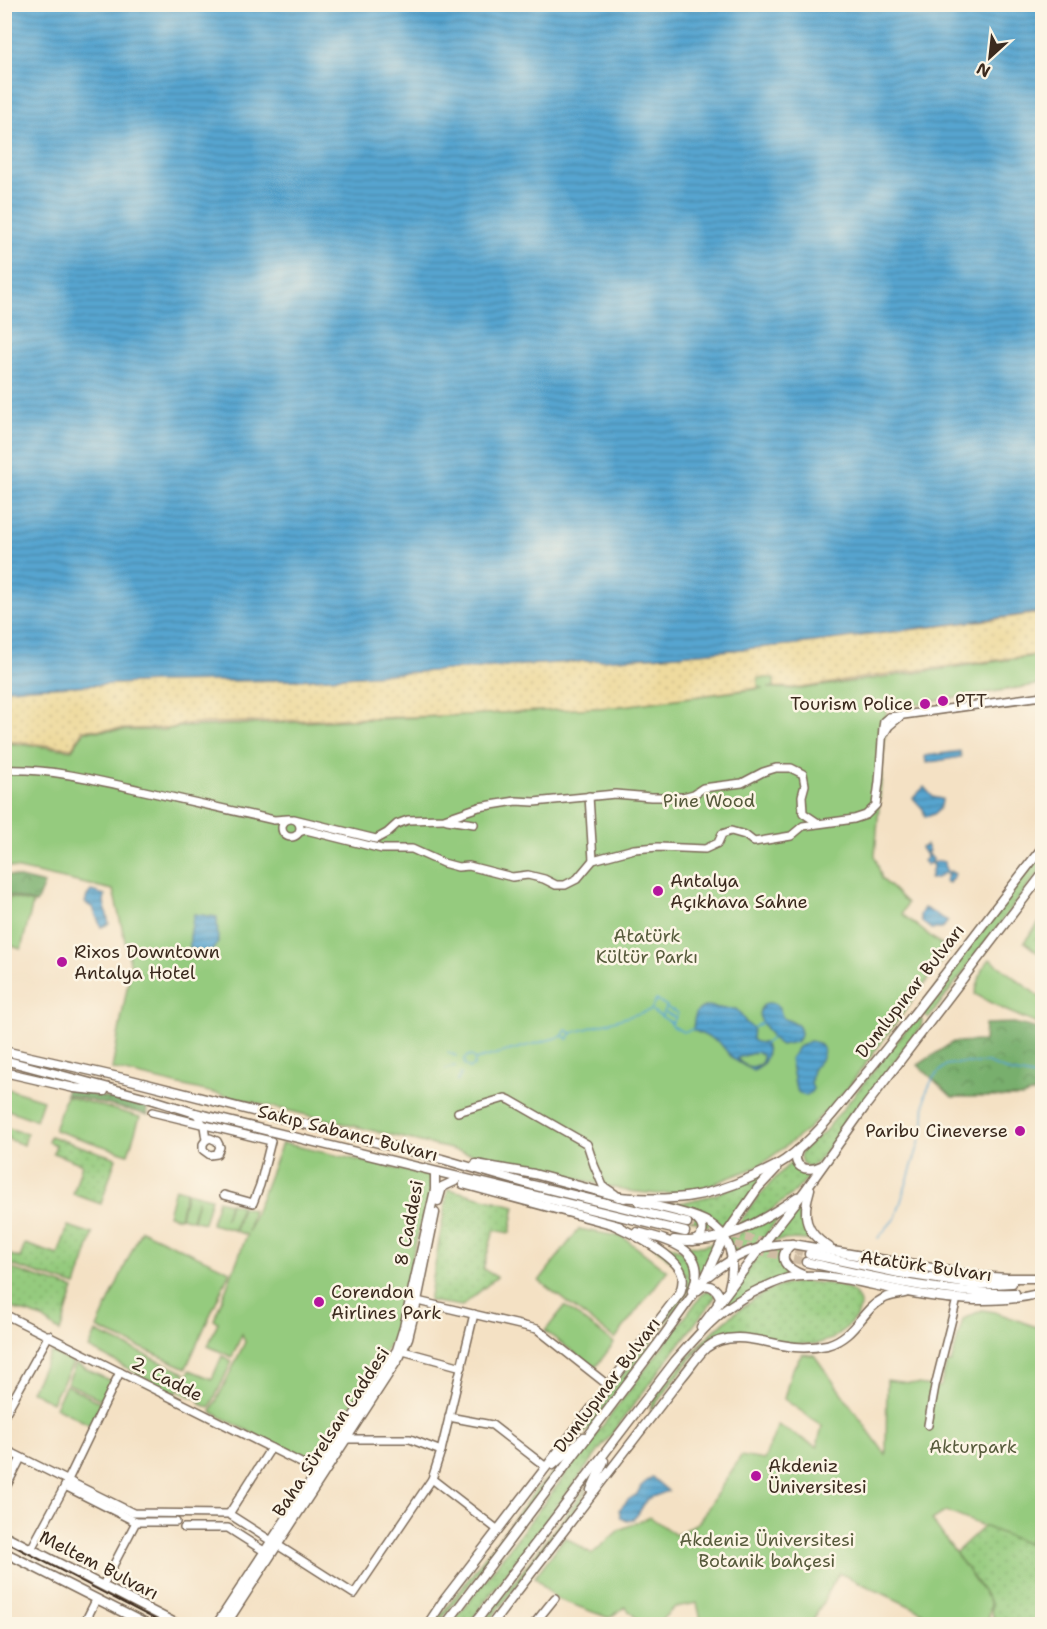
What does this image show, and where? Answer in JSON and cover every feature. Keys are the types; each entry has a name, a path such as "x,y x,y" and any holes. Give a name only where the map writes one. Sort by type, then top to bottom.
{"main road":[{"name":"Dumlupınar Bulvarı","path":"446,1624 696,1292 724,1237 758,1188 785,1160 817,1133 835,1112 1042,848"},
{"name":"Dumlupınar Bulvarı","path":"823,1165 1042,875"},
{"path":"911,1017 920,1015 924,1017 926,1022 924,1030"},
{"path":"4,1046 127,1079"},
{"name":"Sakıp Sabancı Bulvarı","path":"4,1051 127,1079 442,1159"},
{"name":"Sakıp Sabancı Bulvarı","path":"4,1060 196,1113 435,1172 688,1224"},
{"path":"4,1066 139,1096"},
{"path":"4,1072 74,1088 116,1092"},
{"path":"798,1149 796,1160 800,1166 812,1170 823,1165"},
{"path":"442,1159 534,1174 619,1197 688,1224 699,1222 703,1230 702,1234 693,1242"},
{"path":"442,1159 532,1185 688,1224 715,1227 724,1237 733,1259 728,1292"},
{"path":"619,1197 677,1199 705,1195 734,1186 785,1160"},
{"path":"474,1624 823,1165"},
{"path":"823,1165 810,1190 805,1206 805,1216 807,1225 818,1240 837,1251"},
{"path":"435,1172 455,1181 664,1239 693,1242 724,1237 774,1213 804,1192"},
{"name":"8 Caddesi","path":"316,1471 397,1350 414,1300 435,1190 435,1172"},
{"name":"Baha Sürelsan Caddesi","path":"217,1624 264,1551 274,1543 347,1439 403,1351 408,1338 414,1300 440,1192 446,1184 455,1181"},
{"path":"428,1624 444,1600 680,1293 683,1282 680,1270 672,1261 640,1238 614,1225"},
{"path":"664,1239 685,1250 696,1266 695,1283 678,1316"},
{"path":"792,1244 786,1251 784,1260 786,1266 806,1276"},
{"path":"705,1278 746,1251 792,1244 978,1276 1042,1278"},
{"name":"Atatürk Bulvarı","path":"1042,1278 1011,1284 976,1285 807,1258 869,1276 963,1291 1042,1292"},
{"path":"675,1361 700,1333 737,1301 788,1278 806,1276 840,1279 909,1293 957,1299 1024,1298 1042,1292"},
{"path":"696,1292 700,1287 706,1285 719,1292 720,1298 716,1308"},
{"path":"492,1624 706,1349 730,1338 796,1347 829,1344 846,1335 868,1311 883,1299 909,1293"},
{"path":"645,1425 648,1398"},
{"path":"535,1481 599,1423"},
{"path":"584,1504 611,1446"},
{"name":"Baha Sürelsan Caddesi","path":"226,1624 316,1471"},
{"name":"Meltem Bulvarı","path":"4,1535 177,1624"},
{"name":"Meltem Bulvarı","path":"4,1552 147,1624"}],"street":[{"path":"4,770 18,769 100,781 274,820 279,822 284,834 289,837 306,830 382,849 411,849 458,867 469,867 512,877 528,875 556,885 565,885 577,879 593,860 634,849 658,847 705,849 718,843 722,834 731,831 745,835 754,842 791,836 803,826 854,819 866,815 876,804 883,736 898,717 906,714 1042,696"},
{"path":"444,819 479,807 516,801 534,802 615,794 683,797 703,788 741,783 776,768 791,768 803,774 805,785 802,796 803,826"},
{"path":"590,796 593,860"},
{"path":"804,813 818,823"},
{"path":"274,820 291,819 376,839 397,824 408,820 444,819 474,824"},
{"path":"282,829 283,823 291,819"},
{"path":"291,819 299,823 299,832"},
{"path":"458,1112 505,1098 510,1100 587,1144 603,1186 619,1197"},
{"path":"152,1112 271,1141 253,1203 224,1195"},
{"path":"196,1113 204,1126 206,1140"},
{"path":"204,1126 216,1118"},
{"path":"928,1425 935,1386 957,1299"},
{"path":"414,1300 537,1329 609,1386"},
{"name":"2. Cadde","path":"4,1314 316,1471"},
{"path":"66,1483 133,1513 229,1514 354,1594 432,1479 474,1314"},
{"path":"4,1416 49,1335"},
{"path":"403,1351 462,1367"},
{"path":"31,1549 120,1372"},
{"path":"449,1417 492,1425 546,1467"},
{"path":"347,1439 410,1439 441,1450"},
{"path":"229,1514 271,1448"},
{"path":"4,1449 136,1522 176,1522"},
{"path":"4,1491 21,1458"},
{"path":"432,1479 498,1530"},
{"path":"103,1585 136,1522"},
{"path":"184,1528 228,1528 264,1551"},
{"path":"534,1624 555,1598"},
{"path":"84,1624 96,1600"}],"green space":[{"name":"Atatürk Kültür Parkı","path":"1042,655 1042,684 887,709 875,856 882,879 907,903 902,914 949,951 847,1089 806,1131 759,1166 695,1191 657,1194 628,1191 112,1069 131,966 113,890 5,866 5,743 72,750 85,731 164,730 181,727 615,707 764,688 758,687 758,678 774,678 774,687 768,688 801,689"},
{"path":"1042,854 1042,868 929,1018 919,1010"},
{"path":"4,874 44,884 36,903 5,894"},
{"path":"9,897 33,903 21,949 5,944 5,914"},
{"path":"1042,919 1042,956 1024,942"},
{"path":"990,959 1042,997 1042,1026 975,994 982,969"},
{"path":"918,1018 922,1020 921,1027 817,1163 809,1167 802,1163 800,1157 802,1151 826,1130"},
{"path":"1014,1023 1042,1030 1042,1090 1022,1097 952,1097 918,1065 953,1042 984,1041 985,1024"},
{"path":"5,1088 43,1100 36,1120 5,1109"},
{"path":"67,1089 146,1107 148,1115 65,1094"},
{"path":"66,1096 140,1117 128,1154 54,1130"},
{"path":"5,1127 27,1134 24,1145 5,1138"},
{"path":"50,1136 116,1158 101,1204 73,1194 82,1164 53,1153 56,1145 48,1142"},
{"path":"282,1143 429,1176 435,1180 415,1244 397,1332 314,1465 211,1412 245,1342 242,1334 232,1357 208,1346 218,1322 214,1320 247,1235 235,1231 242,1207 253,1210 248,1232"},
{"path":"793,1160 795,1168 799,1171 812,1173 795,1192 762,1217 735,1230 762,1193"},
{"path":"769,1172 724,1232 650,1203 680,1203 714,1195"},
{"path":"175,1188 186,1191 180,1218 168,1215"},
{"path":"448,1189 515,1206 510,1233 494,1230 483,1269 497,1277 462,1306 429,1301"},
{"path":"187,1192 211,1198 204,1223 193,1220 198,1199 192,1220 181,1217"},
{"path":"802,1199 803,1223 817,1242 794,1239 770,1242"},
{"path":"218,1200 229,1203 225,1220 230,1203 241,1206 234,1230 211,1224"},
{"path":"786,1208 760,1243 733,1253 727,1239 771,1219"},
{"path":"68,1226 93,1234 76,1286 8,1264 11,1255 20,1258 25,1244 58,1255"},
{"path":"579,1229 623,1237 667,1271 615,1339 539,1281"},
{"path":"141,1230 230,1271 186,1368 97,1328"},
{"path":"644,1237 672,1246 685,1254 693,1270 690,1287 590,1428 565,1451 680,1297 685,1274"},
{"path":"722,1240 703,1279 698,1281 683,1245 702,1246"},
{"path":"785,1247 782,1263 788,1272 793,1274 713,1318 760,1253"},
{"path":"6,1267 74,1289 60,1332 40,1317 5,1306"},
{"path":"804,1282 831,1284 851,1290 861,1307 857,1316 832,1339 816,1344 796,1344 736,1334 703,1344 650,1411 652,1402 696,1348 721,1324 768,1291"},
{"path":"707,1290 715,1297 468,1624 452,1624 704,1292"},
{"path":"565,1306 614,1343 595,1368 545,1331"},
{"name":"Akdeniz Üniversitesi Botanik bahçesi","path":"982,1310 995,1312 1042,1329 1042,1365 1039,1387 1042,1389 1042,1509 1028,1544 946,1511 932,1520 991,1603 988,1624 945,1624 839,1573 811,1624 702,1624 697,1603 675,1607 657,1624 642,1624 625,1607 609,1618 555,1598 535,1577 565,1537 592,1554 619,1530 650,1517 676,1535 699,1522 741,1456 764,1460 778,1425 817,1447 822,1426 784,1399 791,1372 802,1354 814,1355 886,1455 887,1380 940,1387 947,1363 951,1363 963,1319"},
{"path":"96,1332 185,1373 176,1394 89,1348"},
{"path":"51,1352 73,1363 52,1402 31,1391"},
{"path":"222,1356 232,1361 210,1408 199,1403 200,1400 180,1392 190,1370 212,1379"},
{"path":"76,1364 111,1381 102,1400 67,1383"},
{"path":"66,1385 102,1403 90,1425 55,1407"},
{"path":"576,1449 438,1624 434,1624 535,1491"},
{"path":"590,1483 580,1504 487,1624 482,1624"},
{"path":"1042,1512 1042,1624 994,1624 991,1603 955,1553 997,1514 1020,1542"}],"sand":[{"path":"1042,613 1042,654 801,688 765,687 615,707 469,715 183,724 172,728 83,730 72,748 5,741 5,689 157,682 296,680 677,655 798,644"}],"water":[{"path":"5,4 1042,5 1042,612 798,644 677,655 296,680 157,682 5,689"},
{"path":"960,751 961,757 926,763 925,756"},
{"path":"924,787 933,797 942,799 938,811 925,817 923,809 913,798"},
{"path":"926,845 929,851 928,856 933,859 932,863 944,862 946,870 955,874 949,883 945,881 948,875 944,873 937,878 930,879 933,867 932,864 927,865 923,861 927,857 921,848"},
{"path":"91,891 105,895 104,902 109,924 101,927 93,908 85,903"},
{"path":"924,908 948,921 942,929 931,929 922,922 920,915"},
{"path":"194,914 217,917 218,943 209,954 190,949"},
{"path":"767,1003 776,1005 783,1018 795,1023 799,1028 801,1035 796,1042 781,1045 772,1037 759,1014 761,1008"},
{"path":"708,1006 736,1009 753,1028 752,1040 764,1043 767,1051 765,1060 760,1066 753,1071 733,1059 719,1042 693,1030 697,1011","holes":["757,1052 763,1058 761,1064 751,1067 737,1058"]},
{"path":"810,1041 821,1045 824,1052 813,1068 811,1083 813,1089 805,1095 800,1094 796,1089 790,1059 798,1047"},
{"path":"652,1477 668,1491 647,1499 633,1519 627,1521 621,1518 619,1510"}],"waterway":[{"path":"563,1035 566,1030 572,1033 651,1010 656,1000 667,1006 661,1017"},
{"path":"667,1008 678,1013 671,1025 683,1032 693,1029"},
{"path":"651,1010 672,1023"},
{"path":"665,1012 676,1018"},
{"path":"753,1028 762,1023"},
{"path":"475,1060 471,1055 466,1057 465,1065 469,1068 474,1066 475,1060 563,1036 568,1039 572,1033"},
{"path":"764,1044 772,1038"},
{"path":"448,1052 456,1056"},
{"path":"878,1238 896,1217 919,1144 924,1121 925,1095 933,1078 946,1065 988,1063 1010,1072 1042,1078"},
{"path":"446,1069 455,1066"},
{"path":"457,1082 461,1074"}],"tunnel":[{"path":"687,1223 771,1244"},
{"path":"723,1242 806,1262"},
{"path":"783,1247 809,1254"}],"tram line":[{"path":"4,1541 164,1624"}],"place":[{"name":"PTT","path":"943,701"},
{"name":"Tourism Police","path":"925,704"},
{"name":"Antalya Açıkhava Sahne","path":"658,891"},
{"name":"Rixos Downtown Antalya Hotel","path":"62,962"},
{"name":"Paribu Cineverse","path":"1020,1131"},
{"name":"Corendon Airlines Park","path":"319,1302"},
{"name":"Akdeniz Üniversitesi","path":"756,1476"}],"park label":[{"name":"Pine Wood","path":"709,801"},
{"name":"Akturpark","path":"973,1447"}]}
